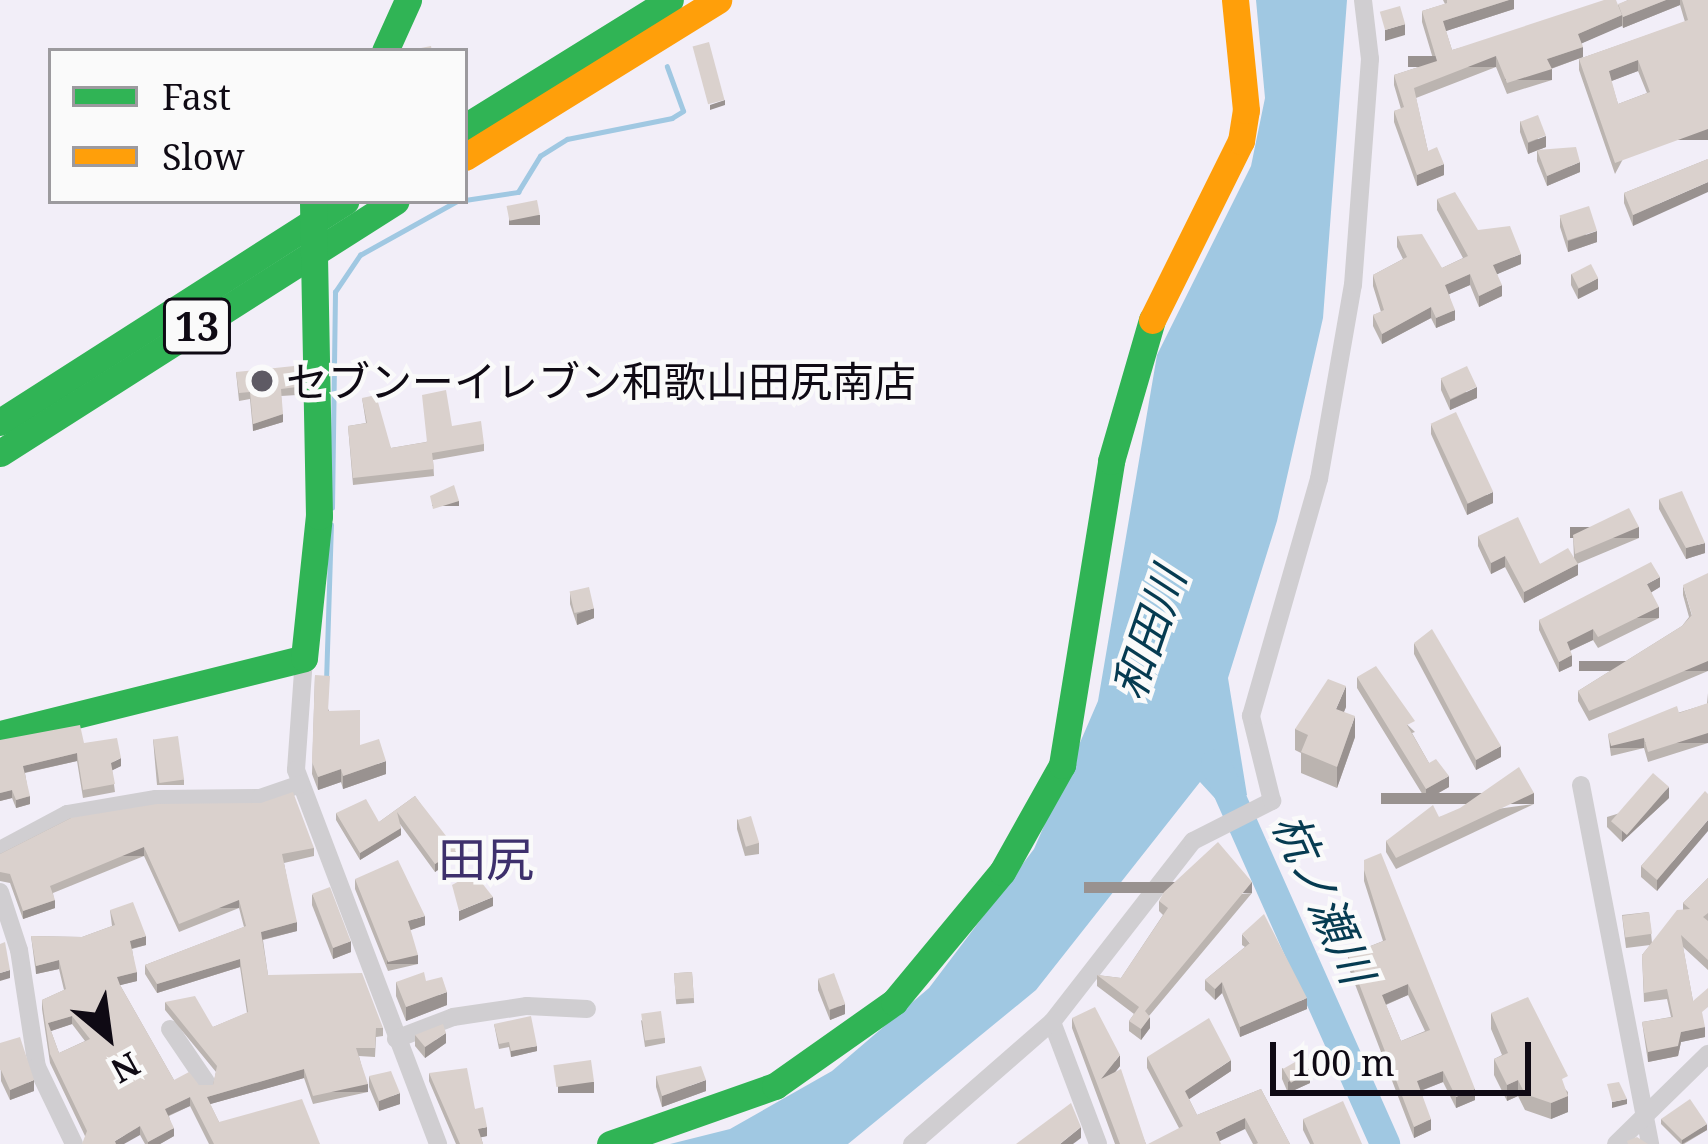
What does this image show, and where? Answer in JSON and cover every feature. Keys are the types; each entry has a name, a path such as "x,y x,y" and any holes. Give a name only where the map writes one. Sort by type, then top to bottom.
{"street":[{"path":"386,48 408,0"},
{"path":"468,125 670,0"},
{"path":"468,156 718,0"},
{"path":"610,1144 775,1086 894,1002 1002,872 1062,765 1111,461 1146,329 1211,214 1241,141 1246,110 1235,0"},
{"path":"912,1144 1052,1022 1193,841 1272,801 1251,716 1319,479 1353,285 1370,59 1363,0"},
{"name":"13","path":"0,452 390,204"},
{"path":"313,211 319,516 294,752 301,784 438,1144"},
{"name":"13","path":"0,422 313,211"},
{"path":"0,734 304,658"},
{"path":"0,850 67,814 155,799 260,798 301,784"},
{"path":"1581,784 1640,1120 1650,1144"},
{"path":"0,892 37,1067 74,1144"},
{"path":"0,996 22,987"},
{"path":"396,1039 453,1017 527,1006 587,1010"},
{"path":"1052,1022 1098,1144"},
{"path":"170,1029 206,1082"},
{"path":"1616,1144 1708,1054"}],"water":[{"name":"和田川","path":"1256,0 1347,0 1323,318 1277,521 1228,678 1247,795 1223,807 1200,782 1036,990 848,1144 670,1144 730,1129 832,1071 929,988 1034,849 1098,701 1157,355 1251,166 1265,98"}],"building":[{"path":"1447,0 1509,0 1443,21 1452,50 1604,0 1616,0 1622,15 1578,34 1583,47 1547,59 1552,69 1507,83 1496,56 1414,88 1428,151 1437,147 1444,164 1417,175 1394,111 1404,107 1394,75 1437,61 1422,11"},
{"path":"1666,0 1623,17 1618,4"},
{"path":"1682,0 1708,0 1708,129 1615,163 1579,59 1688,20","holes":["1638,60 1650,92 1618,104 1609,71"]},
{"path":"1400,6 1405,24 1385,30 1380,12"},
{"path":"709,42 725,100 708,104 693,46"},
{"path":"1538,115 1546,136 1528,142 1520,122"},
{"path":"1576,147 1580,162 1547,176 1537,150"},
{"path":"1708,159 1708,182 1633,215 1624,193"},
{"path":"1455,192 1478,230 1510,226 1521,254 1493,265 1502,285 1479,296 1470,274 1445,285 1455,310 1436,318 1431,307 1382,334 1373,315 1384,310 1373,275 1407,257 1397,236 1422,234 1442,268 1468,256 1437,199"},
{"path":"537,200 540,215 509,221 507,206"},
{"path":"1589,206 1597,231 1568,240 1560,216"},
{"path":"1591,264 1598,278 1579,288 1571,274"},
{"path":"294,366 297,387 281,389 283,414 253,424 250,392 239,393 236,372"},
{"path":"1467,366 1477,387 1450,399 1441,378"},
{"path":"446,390 452,426 481,421 484,444 432,453 434,469 353,478 348,426 367,423 362,398 376,395 391,448 427,442 422,395"},
{"path":"1456,412 1493,492 1468,504 1431,424"},
{"path":"454,485 459,501 433,509 430,496"},
{"path":"1682,491 1705,543 1686,548 1659,499"},
{"path":"1629,508 1639,527 1575,554 1573,535"},
{"path":"1518,517 1540,564 1568,548 1578,564 1524,592 1505,556 1491,563 1478,536"},
{"path":"1651,562 1660,577 1647,584 1659,607 1598,637 1593,629 1567,642 1572,655 1559,662 1539,620"},
{"path":"1708,573 1708,661 1589,711 1578,691 1682,626 1692,615 1683,585"},
{"path":"589,587 594,608 574,613 570,591"},
{"path":"1432,629 1501,746 1476,760 1414,643"},
{"path":"1376,666 1415,721 1407,725 1429,763 1436,759 1449,776 1426,789 1357,677"},
{"path":"315,675 330,676 328,711 360,710 360,745 379,739 386,761 343,776 341,769 318,777 312,762"},
{"path":"1328,679 1346,686 1336,709 1355,716 1337,767 1301,752 1308,735 1295,729"},
{"path":"1708,703 1708,733 1648,752 1644,738 1611,746 1608,734 1677,706 1679,713"},
{"path":"80,725 84,743 117,738 121,758 111,763 115,784 83,790 77,753 23,766 30,796 16,800 12,790 0,793 0,740"},
{"path":"178,736 184,780 159,783 153,739"},
{"path":"1519,767 1534,793 1396,858 1386,841 1433,805 1439,817 1460,808"},
{"path":"1653,773 1669,787 1627,835 1611,821"},
{"path":"1705,791 1708,820 1657,880 1641,866"},
{"path":"293,792 314,848 282,854 297,922 261,932 268,975 362,973 383,1028 376,1028 375,1048 356,1048 368,1084 313,1096 304,1069 207,1097 219,1122 302,1099 320,1144 214,1144 190,1097 165,1109 174,1128 148,1142 140,1126 116,1144 82,1144 87,1131 50,1054 42,1000 66,989 59,960 36,966 31,936 82,937 115,925 110,910 133,902 146,936 130,941 137,972 117,977 120,985 174,1080 189,1072 199,1085 213,1085 217,1066 165,1002 195,996 213,1027 248,1012 240,959 157,984 145,965 246,926 239,900 179,924 144,847 50,886 55,900 23,911 10,874 0,872 0,854 71,818 157,804 261,803","holes":["72,1016 90,1039 59,1053 48,1023"]},
{"path":"415,796 457,850 435,864 397,812 401,828 360,853 336,813 366,799 379,822"},
{"path":"751,816 759,843 746,847 738,820"},
{"path":"1218,842 1252,882 1145,1011 1150,1017 1141,1029 1129,1021 1139,1007 1097,975 1121,978 1168,908 1159,901 1164,892"},
{"path":"1381,853 1475,1089 1456,1097 1443,1071 1417,1081 1431,1119 1414,1127 1348,955 1386,940 1364,860","holes":["1408,984 1430,1030 1401,1041 1382,995"]},
{"path":"398,860 425,916 408,921 418,955 388,962 355,879"},
{"path":"474,873 493,897 459,911 452,885"},
{"path":"1708,878 1708,913 1703,917 1708,921 1708,960 1681,935 1693,1001 1708,988 1708,1007 1702,1012 1705,1027 1681,1032 1678,1046 1648,1052 1642,1022 1673,1017 1667,989 1644,993 1642,955 1677,910 1690,909 1683,903"},
{"path":"330,887 351,941 333,948 312,894"},
{"path":"1649,912 1652,934 1625,938 1622,916"},
{"path":"1264,914 1307,998 1240,1027 1222,982 1215,989 1205,980 1250,943 1242,934"},
{"path":"5,942 10,970 0,973 0,944"},
{"path":"424,972 426,981 442,977 447,992 406,1007 396,982"},
{"path":"692,972 694,998 676,999 674,973"},
{"path":"834,973 845,1004 829,1010 818,979"},
{"path":"1528,997 1568,1076 1562,1079 1568,1096 1551,1103 1525,1094 1518,1080 1507,1085 1494,1059 1508,1053 1491,1013"},
{"path":"1095,1007 1120,1055 1101,1079 1121,1069 1146,1144 1120,1144 1072,1018"},
{"path":"661,1011 665,1038 645,1041 641,1014"},
{"path":"531,1016 537,1046 511,1051 509,1042 499,1044 494,1024"},
{"path":"1209,1018 1231,1060 1185,1091 1197,1115 1261,1089 1290,1144 1256,1144 1245,1118 1216,1132 1221,1144 1148,1144 1183,1126 1147,1057"},
{"path":"443,1024 446,1033 425,1047 415,1035"},
{"path":"20,1037 34,1080 10,1090 0,1070 0,1043"},
{"path":"1302,1058 1310,1072 1291,1083 1283,1069"},
{"path":"591,1060 594,1082 556,1087 553,1065"},
{"path":"701,1066 706,1080 662,1096 656,1076"},
{"path":"467,1068 475,1109 483,1107 487,1127 478,1129 483,1144 460,1144 429,1073"},
{"path":"391,1071 400,1093 379,1101 369,1076"},
{"path":"1619,1082 1627,1099 1612,1102 1607,1084"},
{"path":"1690,1099 1707,1124 1682,1140 1661,1119"},
{"path":"1343,1101 1362,1144 1314,1144 1303,1119"},
{"path":"1071,1103 1081,1127 1060,1144 1016,1144"}],"waterway":[{"path":"468,200 518,192 540,156 567,139 672,118 683,111 667,67"},
{"path":"332,508 335,292 360,255 452,204"},
{"path":"326,682 331,525"},
{"name":"杭ノ瀬川","path":"1216,764 1385,1144"}],"traffic: fast":[{"path":"386,48 408,0"},
{"path":"468,125 670,0"},
{"path":"0,734 304,658 319,516 313,204"},
{"path":"0,422 340,204"},
{"path":"0,453 390,204"},
{"path":"610,1144 775,1086 894,1002 1002,872 1062,765 1111,461 1152,320"}],"traffic: slow":[{"path":"468,155 718,0"},
{"path":"1152,320 1241,141 1246,110 1235,0"}],"place":[{"name":"セブンーイレブン和歌山田尻南店","path":"262,381"}],"district":[{"name":"田尻","path":"486,859"}]}
